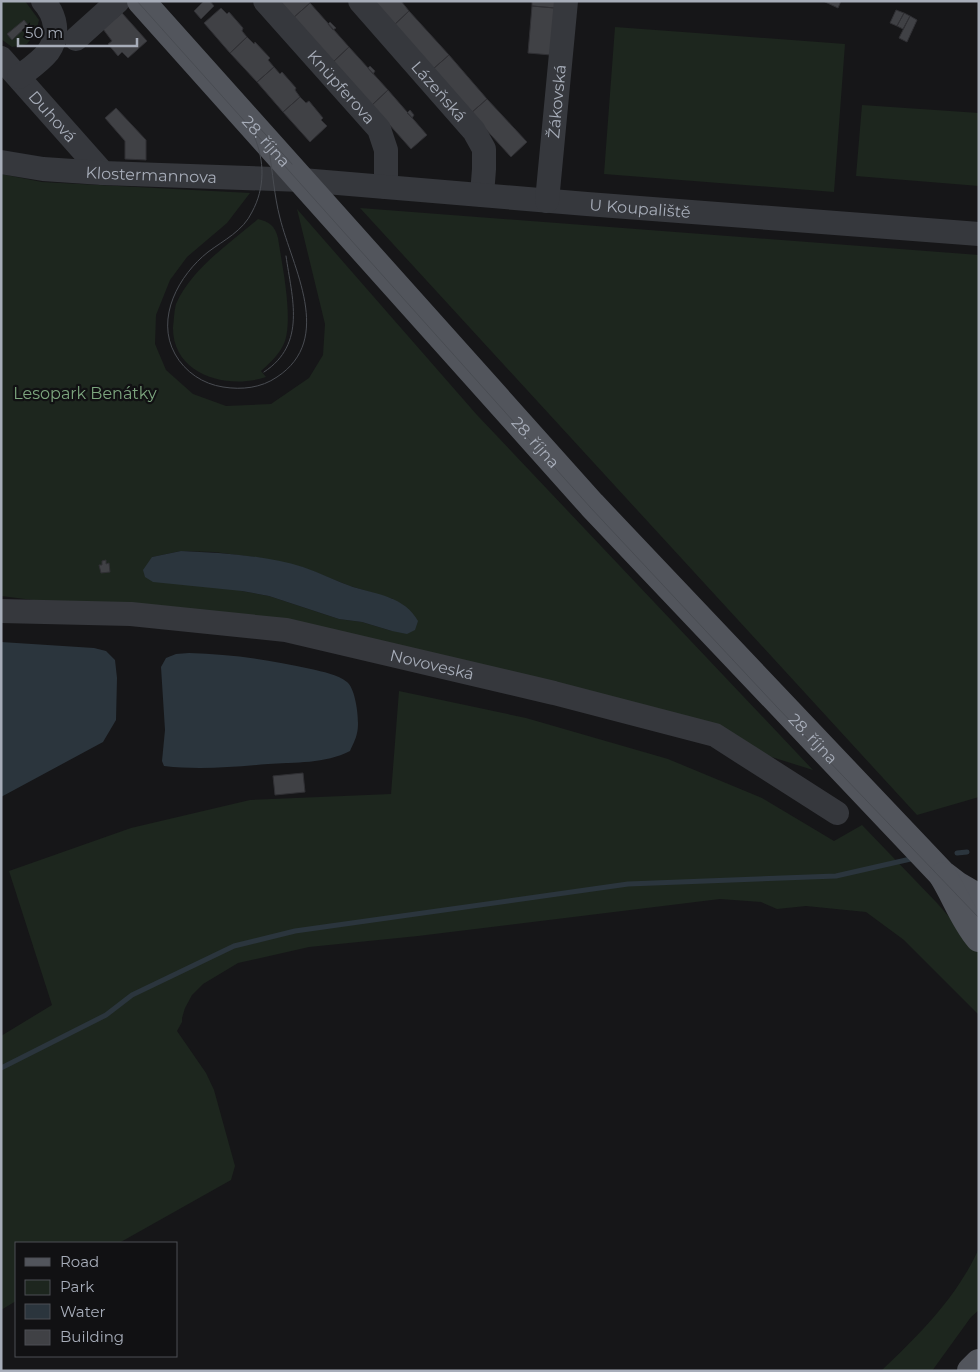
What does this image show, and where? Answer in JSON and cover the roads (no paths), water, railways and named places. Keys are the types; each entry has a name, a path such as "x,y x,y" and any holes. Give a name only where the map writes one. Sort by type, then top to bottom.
{"main road":[{"name":"28. října","path":"141,1 592,505 941,873 958,886 979,898"},
{"name":"28. října","path":"941,873 968,925 979,938"},
{"path":"971,1371 979,1363"}],"street":[{"path":"19,78 48,52 54,41 56,28 54,17 43,1"},
{"path":"76,39 118,1"},
{"name":"Knüpferova","path":"265,1 379,129 386,150 386,187"},
{"name":"Lázeňská","path":"360,1 474,130 484,149 482,195"},
{"name":"Žákovská","path":"547,201 566,1"},
{"name":"Duhová","path":"1,58 103,173"},
{"name":"Klostermannova","path":"1,162 43,169 103,173 302,180"},
{"name":"U Koupaliště","path":"302,180 979,234"},
{"name":"Novoveská","path":"1,611 131,614 286,630 554,693 715,735 837,813"}],"water":[{"path":"181,551 258,557 303,567 353,587 390,598 406,607 418,621 415,630 407,634 362,622 339,619 269,596 242,591 153,582 145,577 143,570 152,557"},
{"path":"1,642 94,648 106,651 115,660 117,678 116,720 103,742 1,797"},
{"path":"189,653 265,660 325,672 343,679 353,691 358,714 357,733 350,751 310,762 216,768 164,766 162,761 165,730 161,667 166,658 176,654"}],"waterway":[{"path":"957,853 967,852"},
{"path":"1,1068 106,1015 132,995 234,946 295,931 628,884 836,876 915,858"}],"tram line":[{"path":"137,1 590,507 776,706 979,918"},
{"path":"257,125 292,164"},
{"path":"254,136 258,145 262,174 259,194 252,212 244,225 197,262 180,285 173,298 169,312 169,340 179,360 189,372 202,380 230,388 258,386 271,381 294,361 304,343 307,323 305,302 280,218 269,151"},
{"path":"264,372 278,361 286,348 291,334 293,304 286,256"}],"park label":[{"name":"Lesopark Benátky","path":"85,393"}]}
